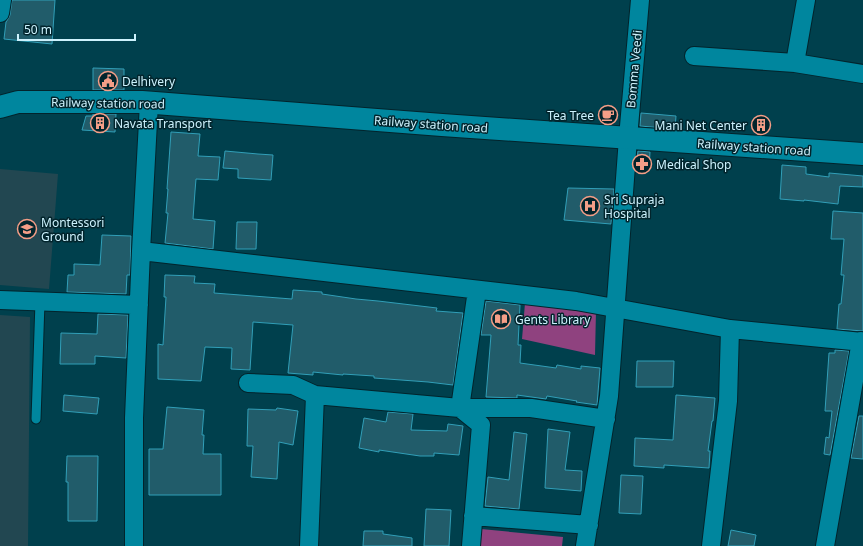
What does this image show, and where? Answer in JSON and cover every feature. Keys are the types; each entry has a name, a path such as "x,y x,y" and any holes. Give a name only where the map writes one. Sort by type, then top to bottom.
{"street":[{"path":"0,13 2,0"},
{"name":"Bomma Veedi","path":"585,546 609,396 640,0"},
{"path":"795,64 806,0"},
{"path":"694,56 795,64 863,74"},
{"name":"Railway station road","path":"0,107 18,102 149,103 863,154"},
{"path":"134,546 134,418 149,103"},
{"path":"141,251 576,301 730,329 862,342 825,546"},
{"path":"460,408 477,290"},
{"path":"0,300 139,305"},
{"path":"711,546 728,401 730,329"},
{"path":"248,383 293,386 315,395 460,408 531,408 606,419"},
{"path":"309,546 315,395"},
{"path":"460,408 481,425 471,546"},
{"path":"473,516 589,525"}],"lane":[{"path":"36,419 40,302"}],"shaded area":[{"name":"Montessori Ground","path":"0,169 58,174 49,289 0,285"},
{"path":"525,303 596,310 595,355 522,339"},
{"path":"0,315 30,317 28,546 0,546"},
{"path":"481,529 563,537 562,546 480,546"}],"building":[{"path":"12,0 55,0 52,44 4,39 6,22 10,15"},
{"name":"Delhivery","path":"93,68 124,69 124,90 93,90"},
{"path":"641,113 676,116 675,129 640,126"},
{"name":"Navata Transport","path":"93,114 116,114 115,132 82,130 86,116 93,116"},
{"path":"171,132 200,134 198,156 220,157 218,180 196,179 195,191 193,219 215,221 213,249 165,243 168,213 166,213"},
{"path":"225,151 273,155 271,180 238,178 238,169 223,168"},
{"name":"Medical Shop","path":"638,151 650,152 649,169 636,168"},
{"path":"782,165 806,167 806,174 829,177 829,173 863,176 863,187 840,186 838,204 780,199"},
{"name":"Sri Supraja Hospital","path":"568,188 614,189 611,224 564,220"},
{"path":"833,211 863,213 863,331 837,329 839,304 841,304 844,275 841,275 844,239 831,239"},
{"path":"237,222 257,222 256,249 236,249"},
{"path":"102,235 131,236 130,275 127,275 126,294 67,292 68,275 74,275 74,264 100,265"},
{"path":"165,275 195,276 194,283 215,284 214,293 292,299 293,290 322,292 322,294 356,299 437,308 436,311 463,313 453,385 374,378 374,376 313,372 313,375 288,373 293,325 253,322 250,370 231,369 232,348 205,347 201,381 158,379 158,344 163,345 166,297 164,297"},
{"path":"486,301 520,305 518,345 521,345 520,363 556,368 557,365 581,369 581,366 600,368 597,405 547,396 546,399 517,395 517,398 486,397 491,335 481,335"},
{"path":"98,314 128,315 126,358 95,356 95,364 60,364 61,333 97,334"},
{"path":"835,350 849,351 830,455 824,454 826,437 829,438 832,411 825,411 829,353 835,353"},
{"path":"637,361 674,361 673,387 636,387"},
{"path":"64,395 99,398 97,414 63,411"},
{"path":"676,395 715,398 708,451 710,451 709,468 664,465 664,468 634,466 635,438 673,440"},
{"path":"167,407 204,410 202,435 204,435 203,454 221,454 221,495 149,495 149,449 163,449"},
{"path":"277,408 298,411 293,445 279,442 277,479 251,477 253,446 247,446 248,409 276,410"},
{"path":"388,412 413,414 411,430 447,431 448,424 463,426 459,455 434,453 434,456 420,456 379,450 379,452 359,448 364,418 386,422"},
{"path":"859,416 863,416 863,459 851,458"},
{"path":"548,429 570,432 565,470 582,471 581,491 545,488"},
{"path":"514,432 527,434 519,509 485,506 488,477 509,480"},
{"path":"67,456 98,456 97,521 68,521 68,482 66,482"},
{"path":"621,475 643,476 641,514 619,513"},
{"path":"426,509 451,510 449,546 424,546"},
{"path":"731,530 756,535 754,546 728,546"},
{"path":"364,531 383,531 383,534 412,538 412,546 363,546"}],"place":[{"name":"Delhivery","path":"108,81"},
{"name":"Tea Tree","path":"608,115"},
{"name":"Navata Transport","path":"100,123"},
{"name":"Mani Net Center","path":"761,125"},
{"name":"Medical Shop","path":"642,164"},
{"name":"Sri Supraja Hospital","path":"590,206"},
{"name":"Montessori Ground","path":"27,229"},
{"name":"Gents Library","path":"501,319"}]}
